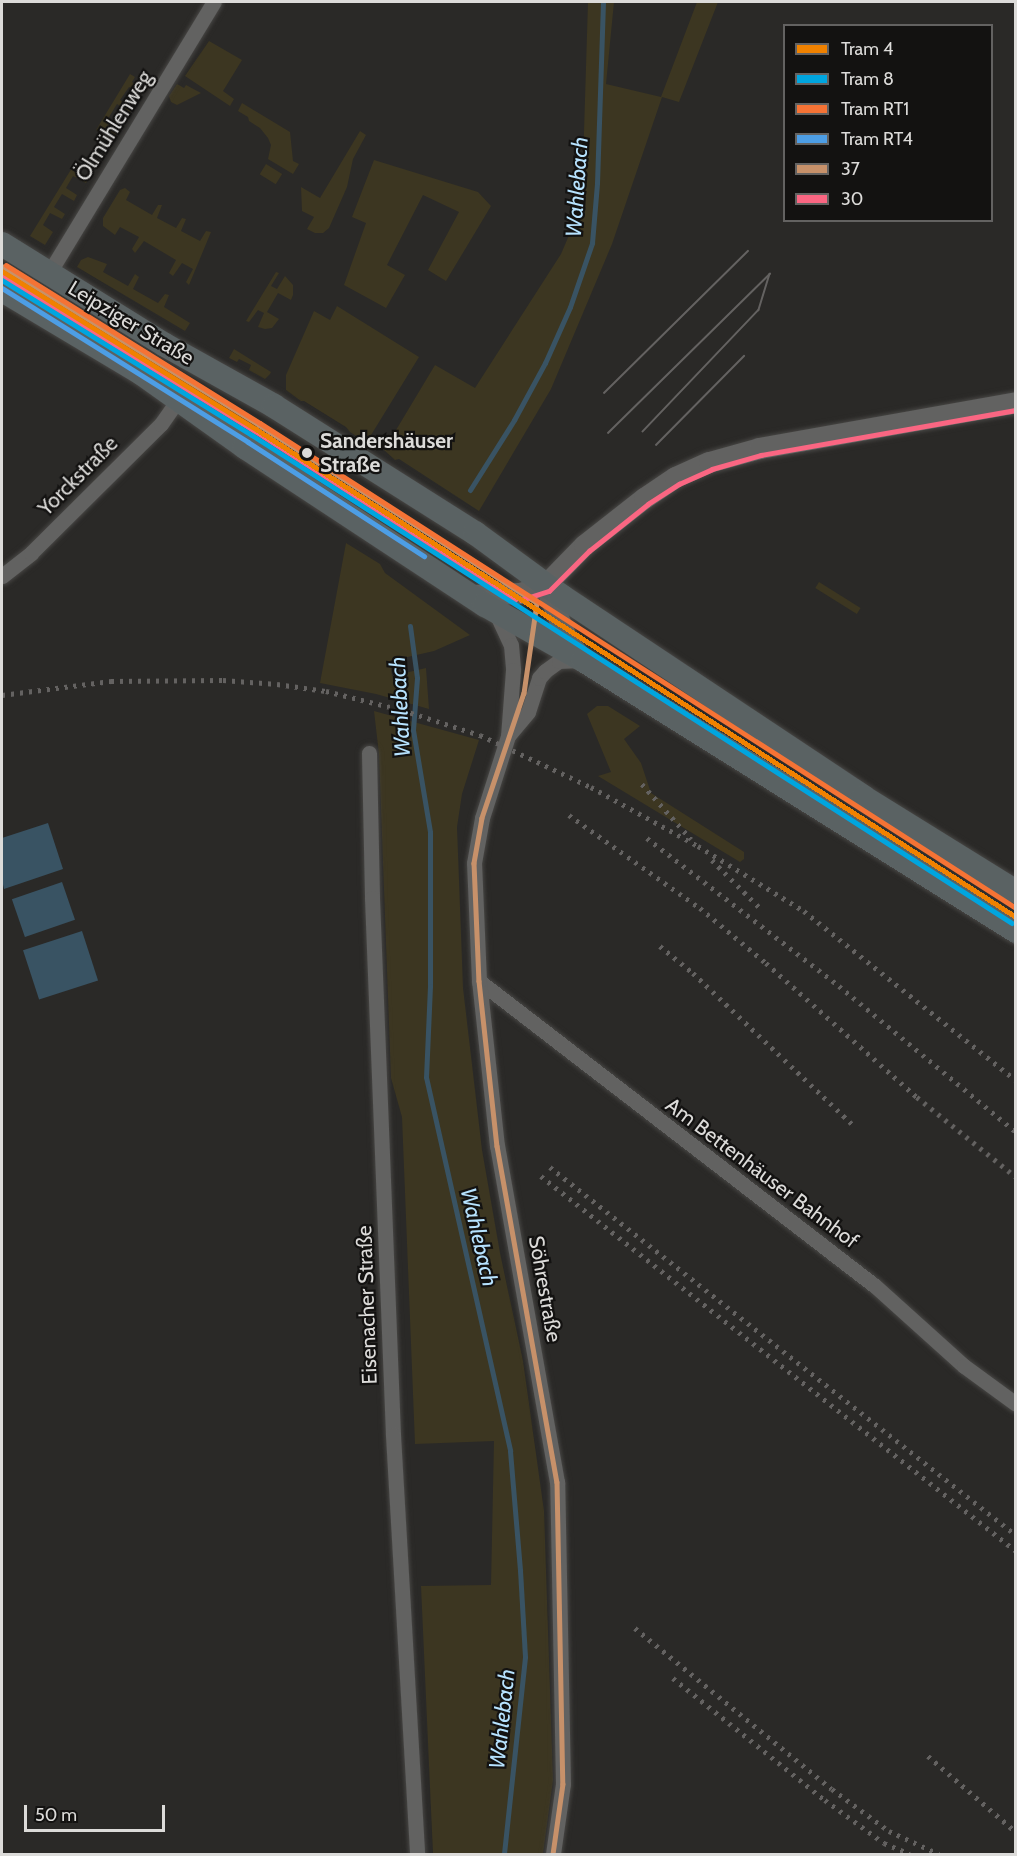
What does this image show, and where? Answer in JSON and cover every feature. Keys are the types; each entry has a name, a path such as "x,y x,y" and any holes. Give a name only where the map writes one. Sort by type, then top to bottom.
{"main road":[{"name":"Leipziger Straße","path":"2,244 165,345 284,412 475,533 546,585 863,797 1016,892"},
{"name":"Leipziger Straße","path":"2,290 141,373 495,611 583,660 1016,931"},
{"path":"472,595 519,592 546,585 584,544 644,498 675,477 709,462 759,448 1016,402"},
{"path":"546,585 568,642 583,660"}],"street":[{"name":"Ölmühlenweg","path":"49,273 214,2"},
{"name":"Yorckstraße","path":"2,576 31,553 161,424 178,400"},
{"name":"Söhrestraße","path":"495,611 511,645 512,679 508,736 476,842 474,863 479,981 497,1146 557,1482 562,1784 553,1854"},
{"name":"Söhrestraße","path":"508,736 528,712 540,678 545,671 559,661 583,660"},
{"name":"Eisenacher Straße","path":"369,753 372,898 393,1436 417,1854"},
{"name":"Am Bettenhäuser Bahnhof","path":"479,981 874,1285 964,1366 1016,1404"}],"shaded area":[{"path":"588,2 614,2 606,84 661,97 697,2 718,2 679,102 662,97 612,244 551,389 479,511 399,459 395,460 384,450 435,365 475,388 561,254 570,233 583,164"},
{"path":"209,41 242,60 223,91 234,99 230,106 185,76"},
{"path":"130,74 135,77 132,82 143,89 141,93 129,87 120,100 133,108 130,112 117,104 106,122 118,130 115,136 103,129 101,133 96,130"},
{"path":"177,84 184,88 186,85 201,93 177,105 171,102 169,96"},
{"path":"242,103 290,132 293,161 299,164 293,174 268,159 271,145 268,138 260,128 249,121 248,117 238,111"},
{"path":"360,131 366,135 353,159 347,187 329,228 323,233 315,233 307,229 314,217 302,211 301,187 320,198"},
{"path":"374,160 478,192 491,206 446,281 428,270 459,212 423,195 387,265 405,275 386,308 344,285 366,223 352,217"},
{"path":"75,163 79,165 76,171 89,178 86,183 73,176 66,188 77,195 74,201 62,194 54,207 65,214 62,219 50,213 43,225 53,232 45,245 30,236"},
{"path":"266,164 282,174 276,184 260,174"},
{"path":"125,188 130,192 126,200 152,215 158,205 162,205 157,218 176,228 182,218 186,219 181,231 200,241 206,231 211,232 189,285 186,282 193,269 182,263 173,276 169,273 176,260 144,241 135,253 132,249 139,237 120,227 115,235 103,226 103,218 120,190"},
{"path":"88,257 107,264 103,272 128,286 135,274 139,277 133,289 158,303 165,294 169,295 164,307 190,323 185,331 77,267 81,260"},
{"path":"276,272 279,273 271,286 277,289 285,276 293,285 293,295 291,300 278,293 267,312 279,319 272,328 265,329 258,327 264,313 258,310 249,322 246,321"},
{"path":"337,306 419,357 368,440 364,441 346,427 286,390 286,375 314,311 330,320"},
{"path":"234,349 271,372 270,374 265,379 249,370 251,365 239,359 237,362 229,358"},
{"path":"346,543 380,564 385,573 470,635 434,651 390,661 392,676 426,668 429,709 376,694 320,683"},
{"path":"819,582 861,608 857,614 815,588"},
{"path":"597,706 608,706 640,726 624,739 641,763 651,793 744,852 744,859 740,862 598,776 611,772 587,714"},
{"path":"374,711 479,740 462,794 457,827 463,988 482,1150 500,1253 523,1361 544,1511 553,1780 543,1854 433,1854 421,1586 491,1585 494,1441 415,1444 402,1117 391,1078 379,754"}],"water":[{"path":"48,823 63,869 4,889 2,838"},
{"path":"62,882 75,920 25,937 12,899"},
{"path":"82,931 98,980 39,1000 23,950"}],"waterway":[{"name":"Wahlebach","path":"470,490 514,420 545,363 570,307 592,243 597,183 603,2"},
{"name":"Wahlebach","path":"410,626 417,678 413,730 430,832 430,986 426,1077 510,1451 520,1570 525,1657 504,1854"}],"tram line":[{"path":"604,393 748,251"},
{"name":"RT1","path":"6,265 260,423 1016,908"},
{"name":"4","path":"2,271 256,429 1016,917"},
{"path":"608,433 770,274 759,310 643,432"},
{"name":"8","path":"2,280 252,435 1012,923"},
{"name":"RT4","path":"2,288 248,442 424,556"},
{"path":"656,445 744,356"}],"railway":[{"path":"2,695 111,681 223,680 277,684 326,691 402,710 480,735 591,787 698,846 804,911 1016,1080"},
{"path":"642,784 691,839"},
{"path":"569,815 700,908 766,963 917,1097 1016,1177"},
{"path":"647,838 839,986 1016,1132"},
{"path":"712,860 763,911"},
{"path":"660,946 693,973 854,1126"},
{"path":"550,1167 1016,1535"},
{"path":"541,1176 1016,1551"},
{"path":"635,1628 832,1789 889,1831 939,1854"},
{"path":"673,1678 825,1800 884,1843 910,1854"},
{"path":"928,1756 1016,1832"}],"transit line":[{"name":"37","path":"2,266 259,425 537,603"},
{"name":"30","path":"2,275 255,431 515,599"},
{"name":"30","path":"521,600 549,591 589,551 648,504 679,484 712,469 761,455 1016,410"},
{"name":"37","path":"537,603 524,693 482,818 474,863 479,981 497,1146 557,1482 563,1784 553,1854"}],"place":[{"name":"Sandershäuser Straße","path":"307,453"}]}
